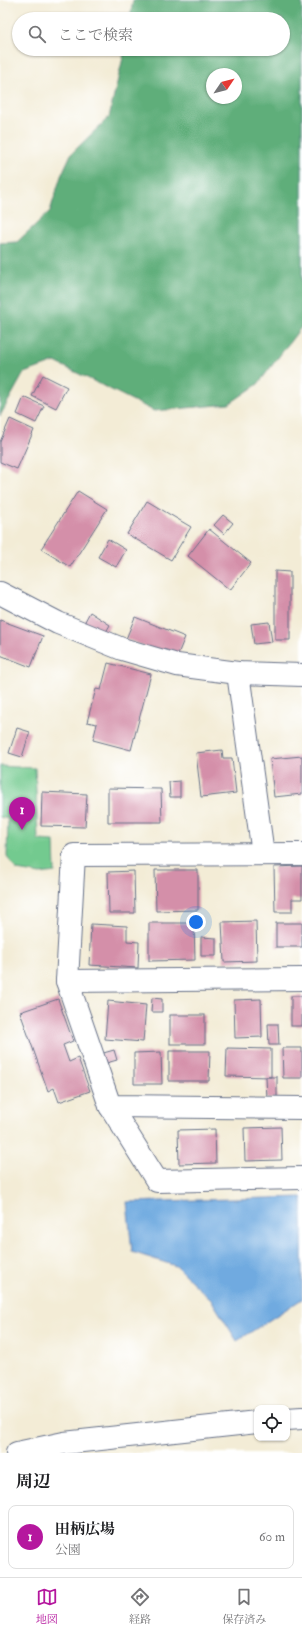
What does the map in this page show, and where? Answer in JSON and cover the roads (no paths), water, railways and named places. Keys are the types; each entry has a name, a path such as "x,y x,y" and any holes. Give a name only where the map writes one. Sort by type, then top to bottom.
{"street":[{"path":"0,593 58,623 122,649 177,665 238,673 302,675"},
{"path":"238,673 263,854"},
{"path":"302,854 74,855 67,981 110,1106 157,1181 302,1178"},
{"path":"67,981 302,979"},
{"path":"110,1106 302,1108"},
{"path":"290,1419 302,1418"},
{"path":"17,1453 64,1443 254,1422"}],"water":[{"path":"302,1197 302,1299 237,1341 212,1301 176,1266 132,1252 127,1202"}],"place":[{"name":"田柄広場","path":"22,830"}]}
